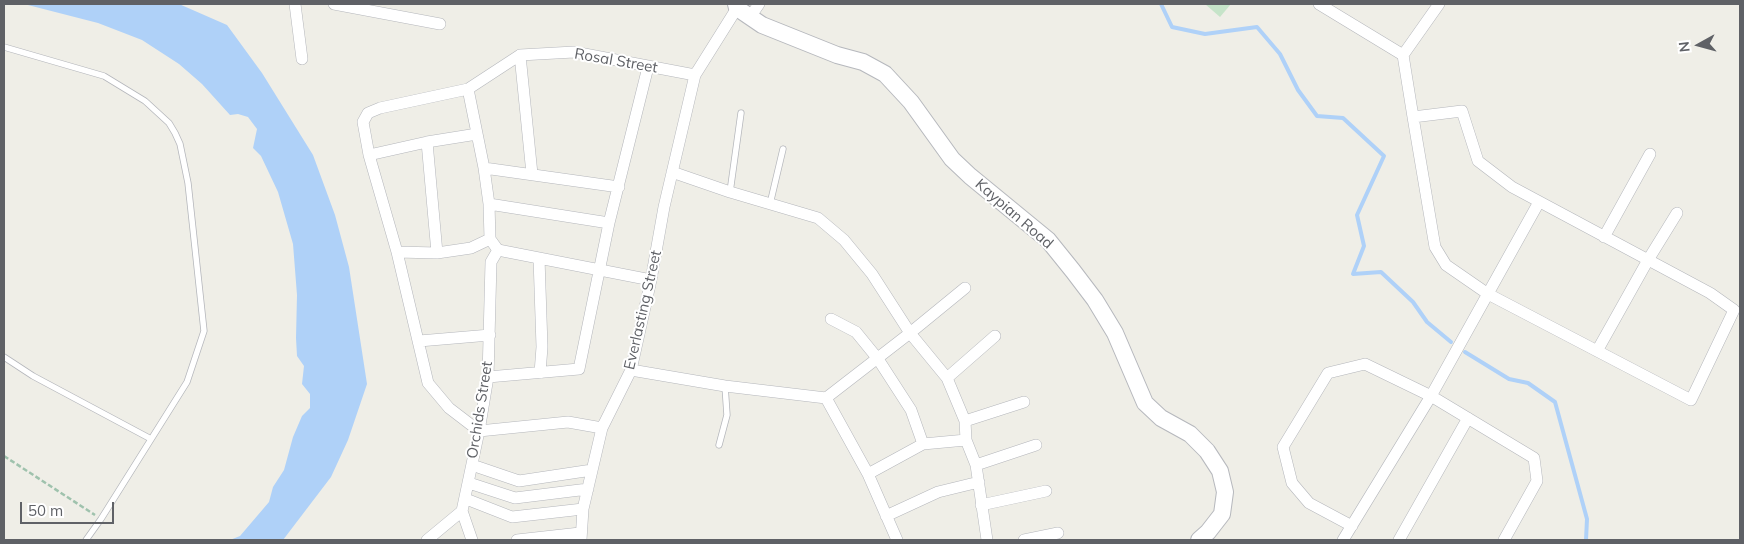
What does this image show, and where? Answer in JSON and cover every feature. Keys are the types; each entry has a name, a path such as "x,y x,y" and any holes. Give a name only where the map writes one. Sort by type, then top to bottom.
{"street":[{"path":"295,4 302,59"},
{"path":"334,4 440,24"},
{"path":"1319,4 1403,55"},
{"path":"1413,117 1462,111 1478,161 1512,187 1710,293 1734,310 1691,400 1488,294 1446,265 1435,247 1413,117 1403,55 1439,4"},
{"name":"Everlasting Street","path":"581,537 583,509 602,428 630,370 651,280 672,172 695,75 745,8"},
{"name":"Kaypian Road","path":"745,8 762,25 838,55 863,62 885,74 911,102 952,159 1048,240 1095,300 1115,334 1145,403 1161,418 1190,434 1207,451 1220,471 1225,492 1222,514 1199,540"},
{"name":"Rosal Street","path":"369,155 363,122 368,113 380,108 468,89 520,55 574,52 695,75"},
{"path":"520,55 532,174"},
{"path":"488,377 579,368 609,223 648,67"},
{"path":"468,89 484,168 489,204 490,239 498,250 651,280"},
{"path":"477,134 427,142 369,155 397,252 428,383 449,408 479,431 568,422 602,428"},
{"path":"427,142 437,253"},
{"path":"1604,237 1650,154"},
{"path":"484,168 619,187"},
{"path":"672,172 730,192 818,218 844,240 872,274 910,333 947,378 965,421 966,440 976,465 987,540"},
{"path":"1343,540 1431,396 1539,202"},
{"path":"489,204 609,223"},
{"path":"1596,350 1677,212"},
{"path":"397,252 437,253 471,248 490,239"},
{"name":"Orchids Street","path":"462,511 466,500 488,377 491,262 498,250"},
{"path":"539,258 542,347 540,373"},
{"path":"630,370 725,386 826,398 878,359 964,288"},
{"path":"831,319 856,332 878,359 911,410 923,444"},
{"path":"419,342 490,335"},
{"path":"947,378 995,336"},
{"path":"1352,526 1309,503 1292,483 1283,448 1328,373 1365,364 1431,396 1534,458 1537,481 1504,540"},
{"path":"826,398 868,474 897,540"},
{"path":"965,421 1024,402"},
{"path":"1400,540 1468,418"},
{"path":"868,474 923,444 966,440"},
{"path":"976,465 1036,445"},
{"path":"472,465 519,481 592,470"},
{"path":"886,516 938,492 979,482"},
{"path":"468,483 515,498 588,489"},
{"path":"981,505 1046,490"},
{"path":"466,500 512,517 583,509"},
{"path":"427,540 462,511 472,540"},
{"path":"1024,540 1058,533"},
{"path":"517,540 581,537"}],"lane":[{"path":"4,47 104,76 145,101 169,123 180,144 188,183 204,332 187,382 86,540"},
{"path":"730,192 742,113"},
{"path":"770,204 783,149"},
{"path":"4,357 32,376 151,439"},
{"path":"719,445 727,415 725,386"}],"path":[{"path":"4,456 101,519"}],"green space":[{"path":"1205,4 1231,4 1220,17"}],"water":[{"path":"24,4 179,4 227,25 262,73 313,155 335,215 349,267 367,384 348,440 331,477 283,540 230,540 240,536 269,502 273,487 284,470 293,437 302,416 310,408 310,394 302,384 304,366 297,356 297,295 293,244 278,192 261,156 253,148 257,129 248,117 238,114 230,115 202,84 179,64 142,40 98,23"}],"waterway":[{"path":"1161,4 1172,27 1205,34 1257,27 1280,54 1298,90 1317,116 1343,118 1384,156 1357,215 1364,246 1353,274 1381,272 1413,302 1427,322 1451,342"},
{"path":"1465,352 1509,379 1528,383 1555,402 1587,519 1586,540"}]}
